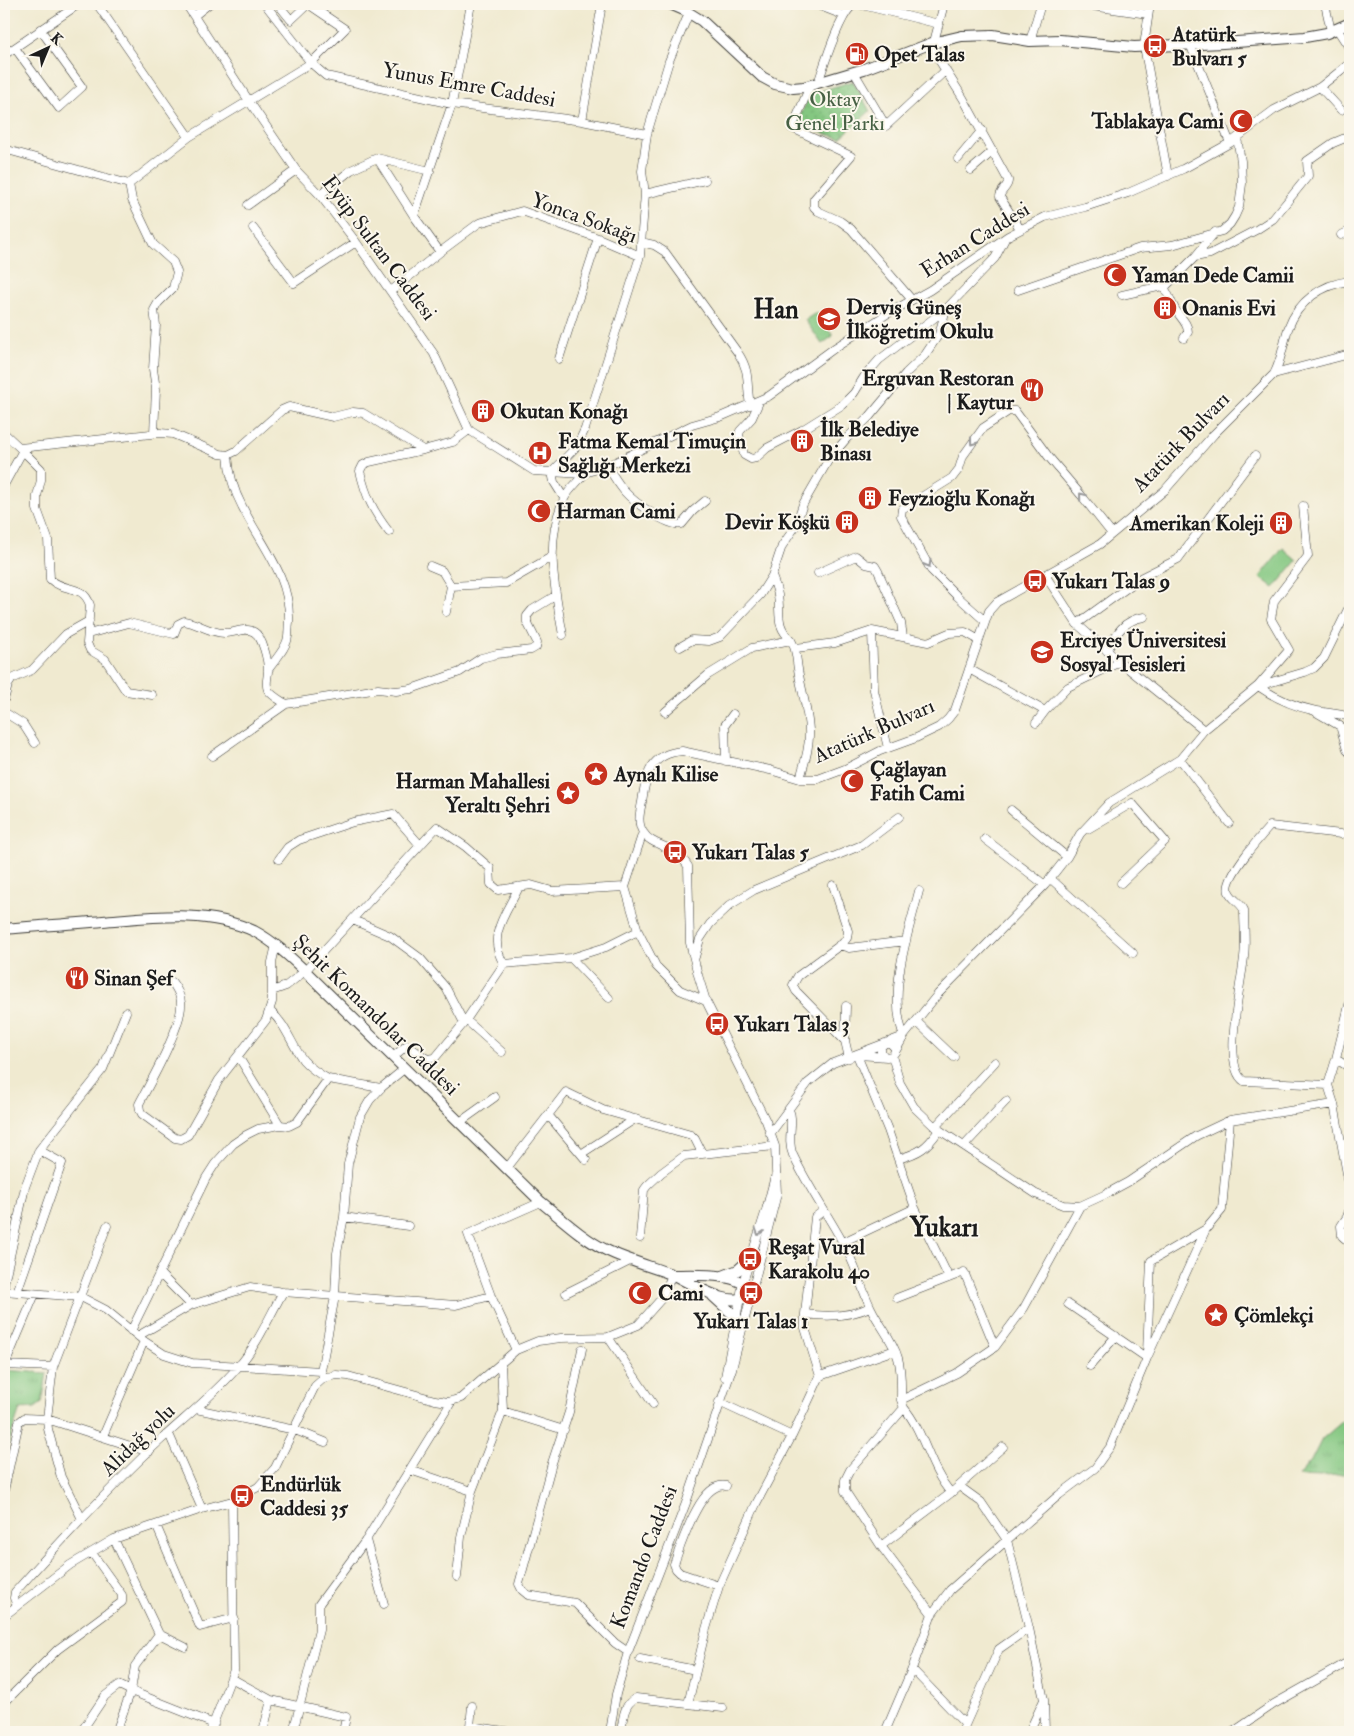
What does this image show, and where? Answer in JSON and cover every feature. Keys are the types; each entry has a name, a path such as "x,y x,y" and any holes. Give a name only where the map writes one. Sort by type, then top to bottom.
{"main road":[{"path":"670,4 689,9 749,66 768,81 793,88 854,72 952,37 982,35 1003,36 1030,41 1060,40 1144,46 1305,37 1334,30 1350,23"},
{"name":"Şehit Komandolar Caddesi","path":"4,929 137,918 192,916 232,922 254,931 276,945 304,971 541,1202 605,1250 672,1275"},
{"path":"723,1276 738,1270 750,1259"},
{"path":"672,1275 723,1276 743,1282 750,1288 751,1293 748,1297 739,1300 713,1296"},
{"path":"672,1275 713,1296 737,1318"}],"street":[{"path":"4,55 79,4"},
{"path":"97,4 189,137"},
{"name":"Eyüp Sultan Caddesi","path":"186,4 248,101 296,170 320,195 356,242 434,354 469,430"},
{"path":"194,16 209,4"},
{"name":"Yunus Emre Caddesi","path":"265,4 311,63 326,76 452,104 582,122 602,4"},
{"path":"129,184 189,137 311,63 345,29 308,4 291,20 278,4"},
{"path":"414,216 452,104 471,4"},
{"path":"815,4 843,15"},
{"path":"912,300 851,229 840,221 814,208 814,199 852,156 792,128 814,84 843,15 852,5 856,4 939,24"},
{"path":"944,4 932,43 982,130 1008,182 1000,193 1000,200 1020,229"},
{"path":"1030,41 1041,4"},
{"path":"1078,4 1148,14"},
{"path":"1150,4 1144,46 1168,176"},
{"path":"1325,4 1334,30 1350,49"},
{"path":"564,498 552,479 552,472 577,446 585,429 640,256 644,194 642,171 647,134 669,61 689,9"},
{"path":"15,48 59,108 82,87 40,29"},
{"path":"1018,290 1140,248 1172,245 1222,231 1236,216 1242,184 1241,161 1234,140 1190,44"},
{"name":"Erhan Caddesi","path":"552,472 581,474 607,466 692,425 720,417 769,396 836,347 1020,229 1045,217 1085,207 1128,193 1183,170 1234,140 1274,110 1320,87 1350,63"},
{"path":"854,72 886,126 946,70"},
{"path":"1320,87 1341,110"},
{"path":"582,122 647,134"},
{"path":"958,159 982,130"},
{"path":"1195,256 1210,254 1256,230 1272,219 1308,176 1308,161 1333,143 1350,136"},
{"path":"4,149 129,184"},
{"path":"971,170 993,151"},
{"path":"320,195 351,170 377,158 430,171"},
{"path":"377,158 414,216 440,252"},
{"path":"248,205 296,170"},
{"path":"644,194 706,180"},
{"path":"129,184 132,200 153,244 173,262 177,272 173,288 158,303 154,310 156,325 153,369 156,389 154,433"},
{"name":"Yonca Sokağı","path":"391,291 480,223 522,211 598,238 640,256"},
{"path":"253,228 294,283 356,242"},
{"path":"1340,235 1350,231"},
{"path":"1122,295 1167,285 1215,232"},
{"path":"760,400 757,410 752,418 741,428 739,435 744,455 750,459 756,458 767,448 802,430 842,405 854,393 864,377 879,360 946,309 995,258 1008,236"},
{"path":"560,359 598,238"},
{"path":"641,242 654,246 664,252 745,363 748,375 750,405"},
{"name":"Atatürk Bulvarı","path":"625,887 642,832 640,819 645,782 649,770 656,761 670,752 682,751 770,770 800,779 818,778 845,769 888,748 916,738 948,719 955,710 989,611 997,602 1100,544 1165,490 1214,434 1274,374 1279,364 1288,328 1297,311 1310,296 1338,282 1350,281"},
{"path":"1163,286 1188,328 1184,338"},
{"path":"680,647 692,640 709,641 720,637 760,595 772,576 782,546 795,527 803,504 829,459 870,416 906,373 925,355 939,334 946,309"},
{"path":"1274,374 1350,354"},
{"path":"21,450 154,433 173,434 220,454 228,455 236,451 282,410 289,408 333,417 353,412 363,413 422,450"},
{"path":"985,621 931,570 901,516 902,509 956,474 963,456 983,428 1009,411 1015,411 1048,456 1112,534"},
{"path":"389,532 375,514 365,494 360,471 361,468 370,462 453,442 469,430 534,471 552,472"},
{"path":"4,433 41,470 37,509 48,539 49,576 55,583 86,595 90,605 87,643 90,650 105,659 126,691 152,695"},
{"path":"4,485 21,450"},
{"path":"228,455 231,476 242,506 275,562 288,602 289,621 286,643 268,670"},
{"path":"1077,624 1142,577 1178,560 1255,456"},
{"path":"607,466 626,493 652,514 674,525 682,524 705,501"},
{"path":"563,635 555,596 554,532 564,498 586,472"},
{"path":"891,1055 938,994 1045,885 1067,857 1080,834 1110,803 1180,759 1204,730 1258,686 1289,650 1271,619 1274,601 1308,556 1303,506"},
{"path":"451,586 506,583 553,556"},
{"path":"818,573 856,556 866,564 875,566 902,623 903,637"},
{"path":"430,566 442,571 451,586 446,612"},
{"path":"1046,575 1077,624 1107,652 1204,730"},
{"path":"772,576 778,594 778,619 781,627 796,648 809,730 800,779"},
{"path":"212,756 286,704 378,689 396,691 411,689 460,672 481,658 531,650 536,647 536,642 527,622 527,616 532,610 555,596"},
{"path":"1258,686 1305,672 1320,663 1350,605"},
{"path":"1107,652 1119,629 1127,622 1144,617"},
{"path":"4,700 8,685 12,679 32,670 66,634 89,621"},
{"path":"88,634 129,622 174,634 178,624 184,621 218,633 232,633 247,629 260,637 268,670 267,688 286,704"},
{"path":"872,631 874,690 888,748"},
{"path":"796,648 834,643 872,631 928,642 957,632 965,632 979,640"},
{"path":"665,712 708,675 752,648 791,640"},
{"path":"1036,723 1068,688 1120,662"},
{"path":"969,669 1045,711"},
{"path":"1258,686 1271,695 1312,710 1340,726 1350,753"},
{"path":"1312,710 1338,713 1350,717"},
{"path":"4,712 23,724 35,743"},
{"path":"726,761 725,725 733,714"},
{"path":"1180,759 1229,823"},
{"path":"1080,834 1132,803 1165,841 1121,883"},
{"path":"1011,810 1067,857"},
{"path":"279,859 288,848 299,840 353,822 393,814 420,845"},
{"path":"694,959 700,939 710,924 730,905 754,890 862,845 899,817"},
{"path":"1328,1085 1244,1081 1237,1074 1234,1060 1234,1026 1244,956 1244,910 1241,904 1229,894 1228,890 1229,881 1246,855 1270,826 1341,834"},
{"path":"272,991 286,986 304,971 437,827 466,847 490,868 491,884 495,889 501,890 530,885 552,891 625,887 638,931 656,966 680,990 706,1001"},
{"path":"642,832 652,841 675,852 688,866 690,943 706,1001 754,1096 775,1146 777,1194 732,1369 720,1399"},
{"path":"984,839 1045,885"},
{"path":"1051,878 1133,953"},
{"path":"833,885 848,931 847,938 798,976 793,985 796,991 845,1041 853,1056 888,1130 914,1208 949,1278"},
{"path":"504,964 498,955 496,944 497,932 519,887"},
{"path":"904,1036 898,1001 901,966 919,891"},
{"path":"353,920 390,936 420,958 446,988 465,1022 502,1052"},
{"path":"504,964 571,958 606,947 638,931"},
{"path":"839,946 849,948 906,941"},
{"path":"172,982 182,1004 179,1016 167,1050 140,1104 141,1112 176,1138 184,1138 188,1135 212,1091 261,1028 270,1011 272,962 276,945"},
{"path":"571,958 609,998"},
{"path":"392,1057 407,1045 427,1059 433,1059 437,1056 465,1022 504,964"},
{"path":"1350,1001 1328,1085 1334,1104 1350,1190"},
{"path":"845,1041 846,1006"},
{"path":"270,1011 280,1022 304,1061 315,1072 328,1080 380,1088"},
{"path":"4,1284 25,1187 39,1150 103,1069 126,1012"},
{"path":"916,1021 954,1057"},
{"path":"770,1134 808,1083 833,1063 904,1036"},
{"path":"885,1043 890,1043 894,1046 891,1055 900,1082 914,1107 937,1128 1036,1194 1063,1205 1080,1206 1128,1182 1196,1136 1230,1120 1334,1104"},
{"path":"885,1043 881,1050 882,1055 891,1055"},
{"path":"853,1056 891,1055"},
{"path":"238,1056 280,1125"},
{"path":"1336,1059 1350,1068"},
{"path":"898,1159 915,1154 929,1144 937,1128 995,1062"},
{"path":"4,1616 70,1565 114,1539 232,1500 258,1487 275,1468 295,1430 309,1397 323,1375 335,1296 348,1164 360,1117 380,1088 404,1069"},
{"path":"103,1436 160,1274 206,1178 225,1152 246,1135 258,1129 280,1125 288,1126 297,1122 328,1080"},
{"path":"507,1168 566,1092 603,1110 691,1135 702,1153"},
{"path":"460,1122 495,1097"},
{"path":"964,1146 1006,1101"},
{"path":"788,1110 792,1117 789,1135 791,1148 823,1211 843,1242 870,1307 895,1350 901,1373 902,1404 917,1428 940,1480 951,1493"},
{"path":"549,1116 583,1157 635,1119"},
{"path":"885,1732 912,1669 932,1614 950,1590 1087,1474 1101,1461 1110,1447 1146,1358 1206,1229 1222,1210 1230,1120"},
{"path":"640,1238 642,1196 647,1186 684,1156 775,1146"},
{"path":"17,1292 62,1163 39,1150"},
{"path":"720,1399 743,1282 766,1210 776,1170"},
{"path":"516,1350 490,1296 468,1234 541,1202"},
{"path":"932,1614 881,1546 848,1496 845,1491 845,1480 850,1470 902,1404 957,1373 995,1347 1024,1308 1080,1206"},
{"path":"843,1242 914,1208"},
{"path":"1350,1208 1340,1230 1344,1239 1350,1243"},
{"path":"688,1704 719,1586 756,1504 792,1436 820,1376 805,1328 805,1314 815,1217 823,1211"},
{"path":"344,1216 408,1226"},
{"path":"82,1519 62,1477 48,1429 47,1419 53,1367 107,1226"},
{"path":"1146,1358 1151,1261 1206,1229"},
{"path":"566,1293 632,1260"},
{"path":"897,1298 964,1272 995,1347"},
{"path":"160,1274 191,1306"},
{"path":"4,1291 81,1297 106,1310 164,1354 192,1363 348,1376 435,1400 452,1401 460,1398 516,1350 538,1341 561,1338 608,1337 638,1325 662,1298 672,1275"},
{"path":"138,1336 191,1306 250,1287 283,1292 456,1305 490,1296"},
{"name":"Alidağ yolu","path":"17,1606 14,1598 15,1592 82,1519 149,1452 239,1367 254,1345 283,1292"},
{"path":"35,1294 4,1365 53,1367"},
{"path":"1068,1304 1146,1358"},
{"path":"805,1314 843,1315 860,1312 870,1307"},
{"path":"1090,1366 1116,1336"},
{"path":"608,1337 652,1404"},
{"path":"582,1349 564,1430 552,1463 520,1586 528,1595 575,1603 615,1643 628,1652"},
{"path":"820,1376 895,1350"},
{"path":"457,1577 461,1537 472,1491 503,1411 501,1362"},
{"path":"720,1399 792,1436"},
{"name":"Komando Caddesi","path":"610,1732 616,1694 628,1652 686,1503 720,1399"},
{"path":"292,1732 319,1630 319,1604 366,1540 452,1401"},
{"path":"196,1409 295,1430 325,1442"},
{"path":"503,1411 564,1430"},
{"path":"4,1492 19,1422 24,1418 47,1419 149,1452"},
{"path":"168,1434 202,1509"},
{"path":"881,1546 951,1493 1003,1447"},
{"path":"410,1470 472,1491"},
{"path":"719,1586 680,1573 674,1564 691,1518 712,1489 718,1485 726,1486"},
{"path":"959,1486 981,1502 1007,1540 1029,1628 1044,1700 1045,1732"},
{"path":"81,1732 105,1696 119,1685 212,1728 234,1670 232,1500"},
{"path":"156,1525 200,1627 234,1618"},
{"path":"114,1539 159,1634 185,1648"},
{"path":"366,1540 384,1604"},
{"path":"4,1703 58,1649 122,1602 122,1595 92,1553"},
{"path":"962,1732 999,1649 1029,1628"},
{"path":"116,1732 131,1690 135,1666 159,1634"},
{"path":"640,1659 696,1670"},
{"path":"1233,1732 1274,1704 1350,1661"},
{"path":"912,1669 965,1724"},
{"path":"231,1678 271,1700 346,1717 343,1732"},
{"path":"620,1732 626,1708 633,1700 638,1698 723,1708"},
{"path":"263,1732 271,1700"},
{"path":"1029,1732 1044,1700"},
{"path":"463,1732 470,1726 472,1706"},
{"path":"470,1726 511,1732"}],"green space":[{"name":"Oktay Genel Parkı","path":"853,81 870,111 840,138 796,125 810,94"},
{"path":"817,312 833,336 822,344 805,320"},
{"path":"1283,548 1297,560 1274,588 1260,577"},
{"path":"4,1370 47,1373 42,1403 35,1408 20,1409 10,1439 4,1466"},
{"path":"1350,1415 1350,1473 1320,1477 1298,1476 1311,1461 1322,1439"}],"place":[{"name":"Atatürk Bulvarı 5","path":"1155,46"},
{"name":"Opet Talas","path":"857,54"},
{"name":"Tablakaya Cami","path":"1241,121"},
{"name":"Yaman Dede Camii","path":"1115,275"},
{"name":"Onanis Evi","path":"1165,308"},
{"name":"Derviş Güneş İlköğretim Okulu","path":"829,319"},
{"name":"Erguvan Restoran | Kaytur","path":"1032,390"},
{"name":"Okutan Konağı","path":"483,411"},
{"name":"İlk Belediye Binası","path":"802,441"},
{"name":"Fatma Kemal Timuçin Sağlığı Merkezi","path":"540,453"},
{"name":"Feyzioğlu Konağı","path":"870,498"},
{"name":"Harman Cami","path":"539,511"},
{"name":"Devir Köşkü","path":"847,522"},
{"name":"Amerikan Koleji","path":"1281,523"},
{"name":"Yukarı Talas 9","path":"1035,581"},
{"name":"Erciyes Üniversitesi Sosyal Tesisleri","path":"1042,652"},
{"name":"Aynalı Kilise","path":"596,774"},
{"name":"Çağlayan Fatih Cami","path":"852,781"},
{"name":"Harman Mahallesi Yeraltı Şehri","path":"568,793"},
{"name":"Yukarı Talas 5","path":"675,852"},
{"name":"Sinan Şef","path":"77,978"},
{"name":"Yukarı Talas 3","path":"717,1024"},
{"name":"Reşat Vural Karakolu 40","path":"750,1259"},
{"name":"Cami","path":"640,1293"},
{"name":"Yukarı Talas 1","path":"751,1293"},
{"name":"Çömlekçi","path":"1216,1315"},
{"name":"Endürlük Caddesi 35","path":"242,1496"}],"district":[{"name":"Han","path":"776,310"},
{"name":"Yukarı","path":"944,1228"}]}
